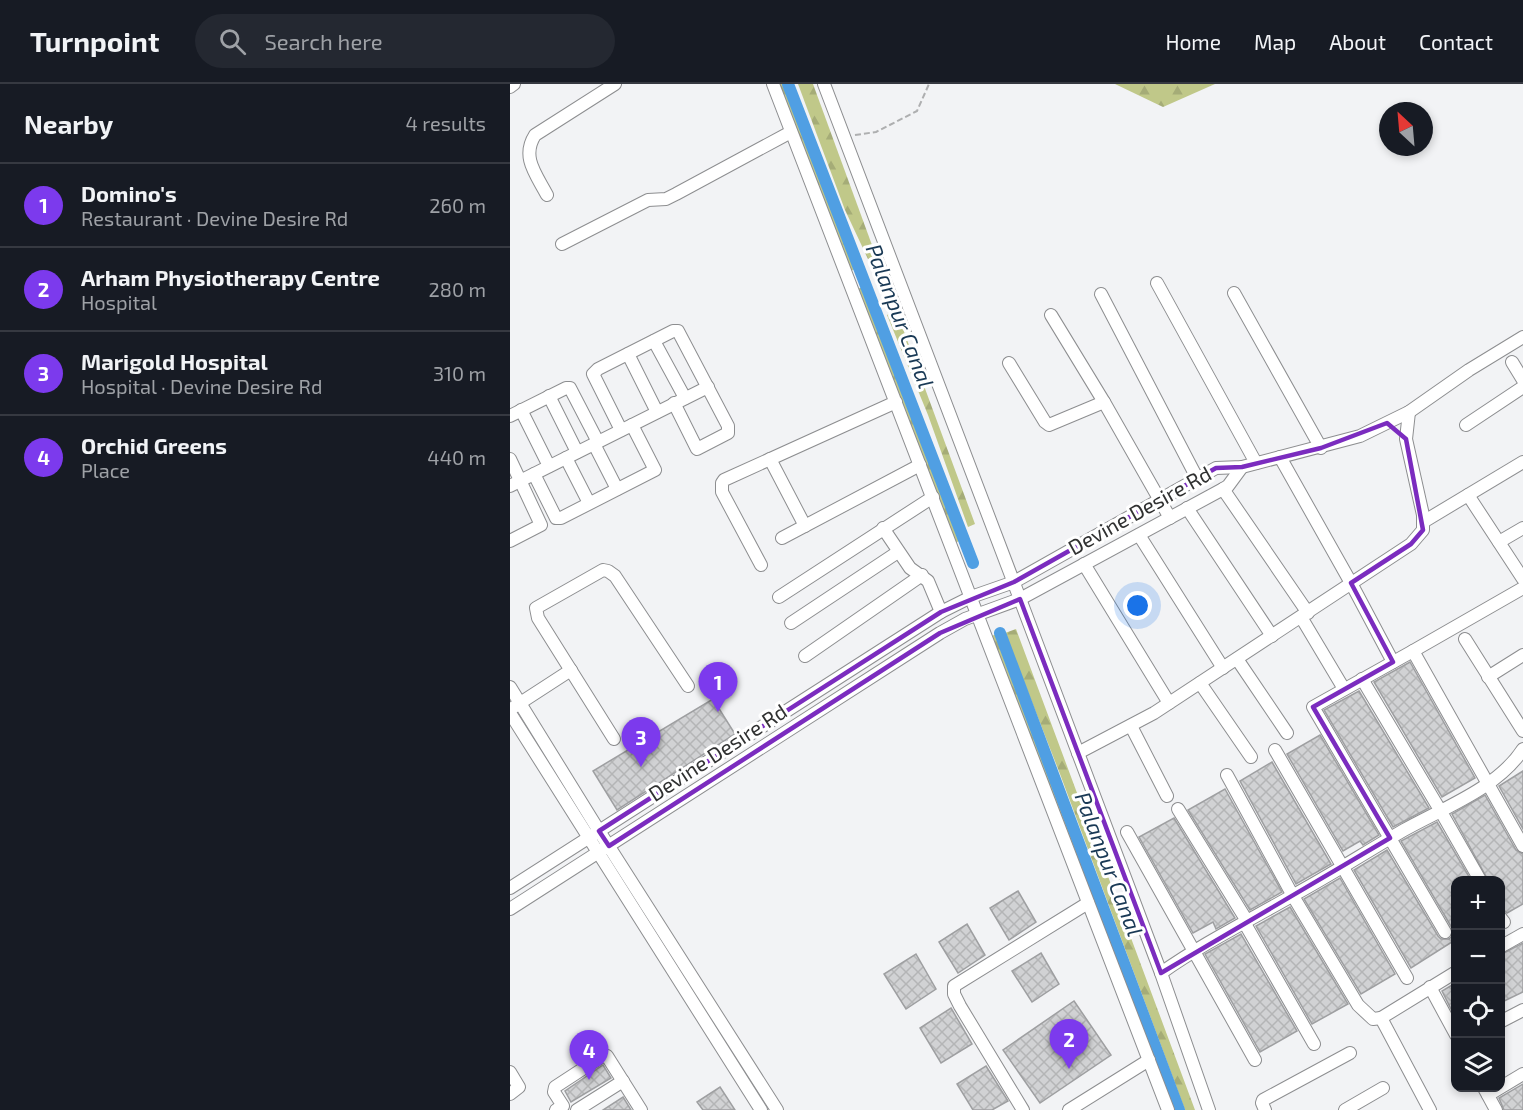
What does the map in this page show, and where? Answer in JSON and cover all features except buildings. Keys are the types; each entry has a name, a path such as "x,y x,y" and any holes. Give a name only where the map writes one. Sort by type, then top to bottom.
{"street":[{"path":"510,87 514,84"},
{"path":"547,195 528,157 529,144 535,135 615,84"},
{"path":"773,84 1168,1110"},
{"path":"824,84 1161,973 1209,1110"},
{"path":"562,244 648,200 666,199 791,132"},
{"path":"1158,283 1256,463"},
{"path":"1234,293 1321,448"},
{"path":"1101,294 1197,478"},
{"path":"1051,315 1170,518"},
{"path":"534,474 556,518 561,518 655,470 593,374 598,369 673,331 678,331 708,387 729,430 725,435 698,449 654,341"},
{"path":"1242,467 1360,436 1409,412 1468,370 1523,337"},
{"path":"628,354 657,412"},
{"path":"1512,362 1523,380"},
{"path":"1009,363 1049,425 1104,402"},
{"path":"515,483 708,387"},
{"path":"1466,425 1523,387"},
{"path":"549,466 516,413 570,388 617,489"},
{"path":"549,396 590,503"},
{"path":"761,565 722,492 724,480 896,402"},
{"path":"1078,753 1131,726 1169,703 1411,544 1423,530 1423,515 1406,439 1409,412"},
{"path":"1387,423 1406,439"},
{"path":"1280,457 1393,662"},
{"path":"510,459 515,483 541,525 512,536"},
{"path":"770,459 805,526"},
{"path":"1423,522 1523,462"},
{"path":"782,538 920,465"},
{"name":"Devine Desire Rd","path":"510,888 941,612 971,597 1014,582 1216,468 1242,467"},
{"name":"Devine Desire Rd","path":"510,909 940,633 978,614 1020,599 1223,489 1228,486 1242,467"},
{"path":"1223,489 1304,615 1344,689"},
{"path":"1468,495 1523,579"},
{"path":"779,597 933,497"},
{"path":"1187,508 1272,636"},
{"path":"883,528 910,568 928,581 941,612"},
{"path":"1499,542 1523,528"},
{"path":"1139,535 1223,668"},
{"path":"791,623 898,552"},
{"path":"1084,564 1169,703"},
{"path":"614,739 538,618 536,608 603,570 608,571 615,576 688,686"},
{"path":"805,656 922,575"},
{"path":"1445,932 1313,707 1523,588"},
{"path":"1465,639 1523,731"},
{"path":"1413,651 1523,846"},
{"path":"1488,677 1523,655"},
{"path":"1237,659 1287,733"},
{"path":"513,708 571,670"},
{"path":"1362,679 1478,876"},
{"path":"1200,683 1251,758"},
{"path":"510,687 513,708 701,1002 777,1110"},
{"path":"1131,726 1167,796"},
{"path":"1161,973 1194,949 1293,896 1341,866 1487,785 1515,761 1523,749"},
{"path":"1275,750 1407,978"},
{"path":"1227,775 1293,896 1359,1005 1374,1019 1381,1018 1451,974"},
{"path":"1178,809 1245,921 1314,1044"},
{"path":"1127,832 1255,1060"},
{"path":"1023,1110 960,1006 954,994 954,986 1088,903"},
{"path":"1505,944 1523,934"},
{"path":"1430,987 1451,1027"},
{"path":"701,1002 762,1110"},
{"path":"1505,1019 1523,1010"},
{"path":"1381,1018 1430,1110"},
{"path":"1265,1110 1263,1100 1350,1053"},
{"path":"562,1109 554,1092 555,1087 602,1056 608,1056 641,1110"},
{"path":"1069,1110 1149,1060"},
{"path":"510,1072 519,1087 510,1094"},
{"path":"1505,1082 1523,1074"},
{"path":"747,1087 758,1080"},
{"path":"577,1110 623,1081"},
{"path":"1345,1110 1383,1088"},
{"path":"1487,1092 1496,1110"}],"path":[{"path":"843,137 876,132 917,111 929,84"}],"highlighted area":[{"path":"1387,423 1406,439 1423,530 1411,544 1351,583 1393,662 1313,707 1390,838 1161,973 1020,599 940,633 609,846 599,831 941,612 1014,582 1216,468 1242,467 1321,448"}],"green space":[{"path":"778,84 786,84 855,269 848,272"},
{"path":"798,84 813,84 876,256 868,259 845,210"},
{"path":"1115,84 1215,84 1163,107"},
{"path":"861,288 959,541 955,543 856,289"},
{"path":"896,310 975,524 968,527 928,415 887,315"},
{"path":"1016,629 1195,1110 1185,1110 1005,633"},
{"path":"996,634 1156,1062 992,636"}],"waterway":[{"name":"Palanpur Canal","path":"788,84 973,563"},
{"name":"Palanpur Canal","path":"1000,633 1179,1110"}],"place":[{"name":"Domino's","path":"718,712"},
{"name":"Marigold Hospital","path":"641,767"},
{"name":"Arham Physiotherapy Centre","path":"1069,1069"},
{"name":"Orchid Greens","path":"589,1080"}]}
